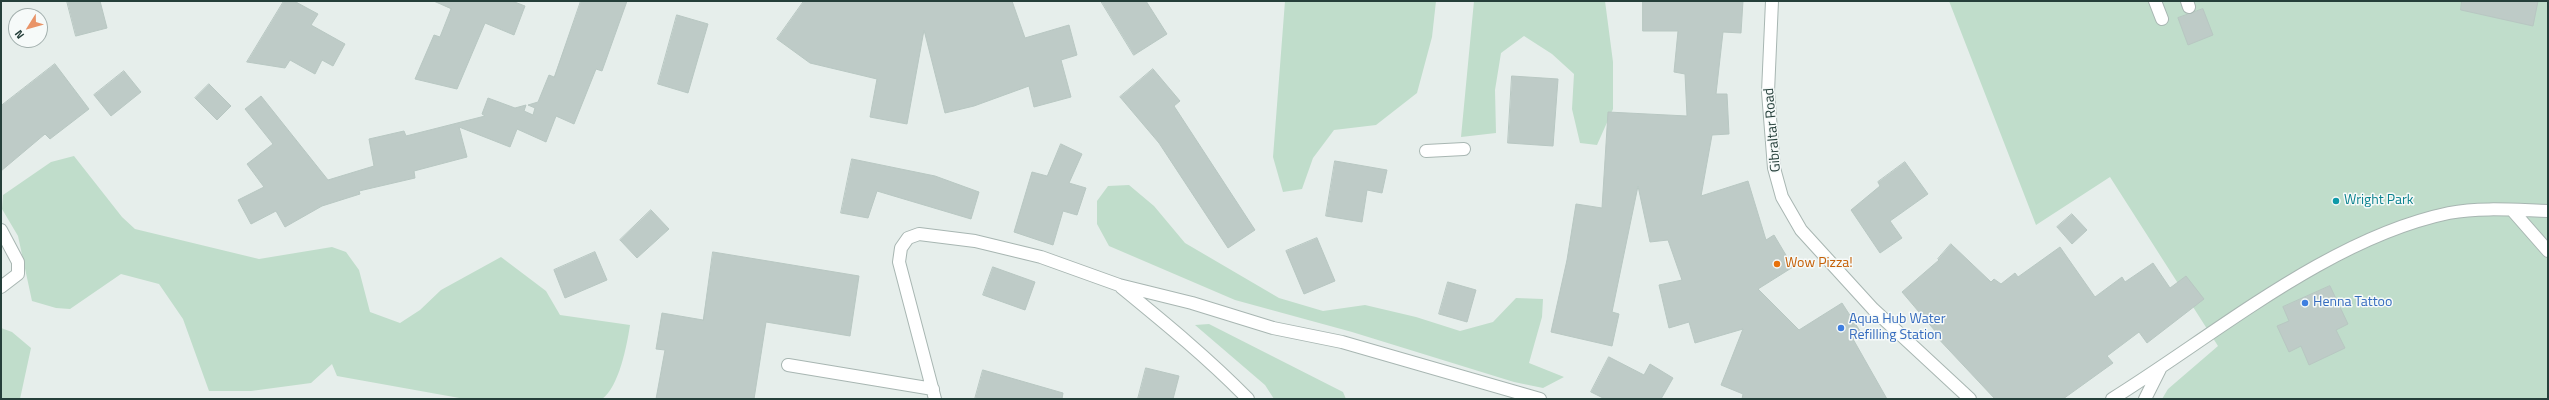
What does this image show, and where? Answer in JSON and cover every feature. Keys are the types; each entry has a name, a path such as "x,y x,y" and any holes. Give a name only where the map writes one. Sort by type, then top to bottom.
{"street":[{"name":"Gibraltar Road","path":"1772,1 1768,92 1774,168 1782,197 1801,230 1873,309 1970,399"},
{"path":"2155,1 2162,19"},
{"path":"1426,151 1464,149"},
{"path":"2112,399 2298,278 2372,238 2422,220 2449,213 2479,209 2548,211"},
{"path":"2512,210 2548,251"},
{"path":"1,230 18,262 18,274 1,287"},
{"path":"788,364 934,394 899,262 901,248 908,238 919,234 975,241 1041,257 1119,285 1192,303 1273,328 1342,342 1540,399"},
{"path":"1119,285 1178,337 1212,362 1248,399"},
{"path":"2145,399 2160,369"}],"green space":[{"path":"1285,1 1436,1 1432,37 1417,93 1376,125 1334,130 1313,158 1302,189 1283,192 1273,157"},
{"path":"1474,1 1605,1 1613,62 1613,109 1597,145 1580,143 1572,109 1574,74 1552,54 1524,36 1501,53 1495,90 1496,133 1461,137"},
{"name":"Wright Park","path":"1949,1 2548,1 2548,399 2162,399 2168,389 2218,346 2110,177 2036,225"},
{"path":"74,156 122,217 135,229 259,259 332,247 346,252 359,270 370,312 400,323 420,310 441,290 501,257 546,291 560,315 630,325 627,343 618,376 608,393 602,399 465,399 337,376 332,364 311,383 251,391 209,391 183,319 159,284 121,274 70,309 56,308 32,301 18,236 2,209 3,195 51,162"},
{"path":"1129,185 1154,206 1185,243 1279,298 1323,311 1365,305 1416,317 1460,331 1493,322 1516,298 1543,299 1542,317 1529,363 1564,377 1543,388 1514,382 1352,332 1235,300 1109,246 1097,224 1097,201 1108,186"},
{"path":"1209,324 1343,392 1346,399 1274,399 1265,385 1195,325"},
{"path":"1,328 12,332 31,348 20,399 1,399"}],"building":[{"path":"67,1 100,1 107,28 76,36"},
{"path":"284,1 294,1 318,14 311,25 345,44 333,66 322,60 315,74 290,60 285,68 247,62"},
{"path":"434,1 512,1 525,6 514,35 485,23 457,89 415,79 434,35 440,37 451,9"},
{"path":"581,1 627,1 602,71 596,69 574,124 556,116 546,142 517,129 510,147 459,127 467,157 414,171 415,178 359,191 360,194 322,206 285,227 276,211 251,224 238,200 264,187 247,164 273,144 245,109 261,96 328,180 374,166 369,139 404,131 406,136 485,116 482,114 488,98 515,108 526,105 524,111 533,115 535,108 528,105 538,102 549,75 554,77"},
{"path":"804,1 1012,1 1025,38 1069,25 1077,55 1061,60 1071,97 1034,107 1029,86 974,106 945,113 924,30 907,124 870,117 877,79 810,63 777,39"},
{"path":"1101,1 1146,1 1167,34 1134,55"},
{"path":"1643,1 1743,1 1741,33 1723,32 1716,94 1727,94 1729,134 1712,135 1701,196 1748,181 1766,240 1774,235 1793,267 1758,289 1799,330 1842,303 1862,334 1853,339 1887,399 1742,399 1743,394 1721,385 1743,329 1695,343 1689,322 1669,328 1659,285 1682,280 1668,240 1650,242 1638,186 1612,312 1619,314 1612,346 1551,332 1567,260 1576,204 1602,208 1608,112 1687,116 1685,74 1674,72 1678,31 1643,31"},
{"path":"2462,1 2538,1 2533,26 2461,10"},
{"path":"2203,9 2213,35 2188,45 2178,18"},
{"path":"677,15 708,24 688,93 658,84"},
{"path":"55,64 89,109 50,139 45,134 1,171 1,106"},
{"path":"1153,69 1180,101 1174,106 1255,230 1228,248 1159,143 1120,97"},
{"path":"124,71 141,92 111,116 94,95"},
{"path":"1512,76 1558,79 1553,146 1508,143"},
{"path":"209,84 231,106 217,120 195,98"},
{"path":"1061,144 1082,154 1069,183 1086,188 1077,215 1063,211 1053,245 1014,232 1032,172 1047,176"},
{"path":"852,159 935,176 979,192 971,219 877,191 868,218 841,213"},
{"path":"1335,161 1387,170 1382,193 1367,190 1362,222 1326,216"},
{"path":"1905,162 1928,194 1890,221 1902,238 1880,253 1851,210 1880,186 1878,182"},
{"path":"651,210 669,229 637,258 620,240"},
{"path":"2072,214 2087,230 2072,244 2057,227"},
{"path":"1317,238 1335,281 1304,294 1286,251"},
{"path":"1951,244 1991,282 1994,279 2001,284 2015,273 2018,277 2060,247 2095,297 2122,277 2125,282 2153,263 2170,288 2186,276 2204,299 2147,343 2139,332 2107,356 2113,363 2063,399 1995,399 1934,334 1936,332 1902,292 1939,260 1938,259"},
{"path":"595,252 607,280 565,298 554,270"},
{"path":"713,252 859,276 850,336 766,322 754,399 656,399 665,350 656,349 662,313 703,320"},
{"path":"993,267 1035,282 1025,310 983,295"},
{"path":"1448,282 1476,290 1467,322 1439,314"},
{"path":"2330,286 2348,324 2336,330 2345,348 2309,365 2301,346 2289,352 2277,326 2289,321 2283,307"},
{"path":"1609,357 1644,375 1650,364 1673,378 1661,399 1605,399 1591,392"},
{"path":"1146,368 1179,376 1173,399 1138,399"},
{"path":"983,370 1063,393 1062,399 975,399"}],"place":[{"name":"Wright Park","path":"2336,201"},
{"name":"Wow Pizza!","path":"1777,264"},
{"name":"Henna Tattoo","path":"2305,303"},
{"name":"Aqua Hub Water Refilling Station","path":"1841,328"}]}
